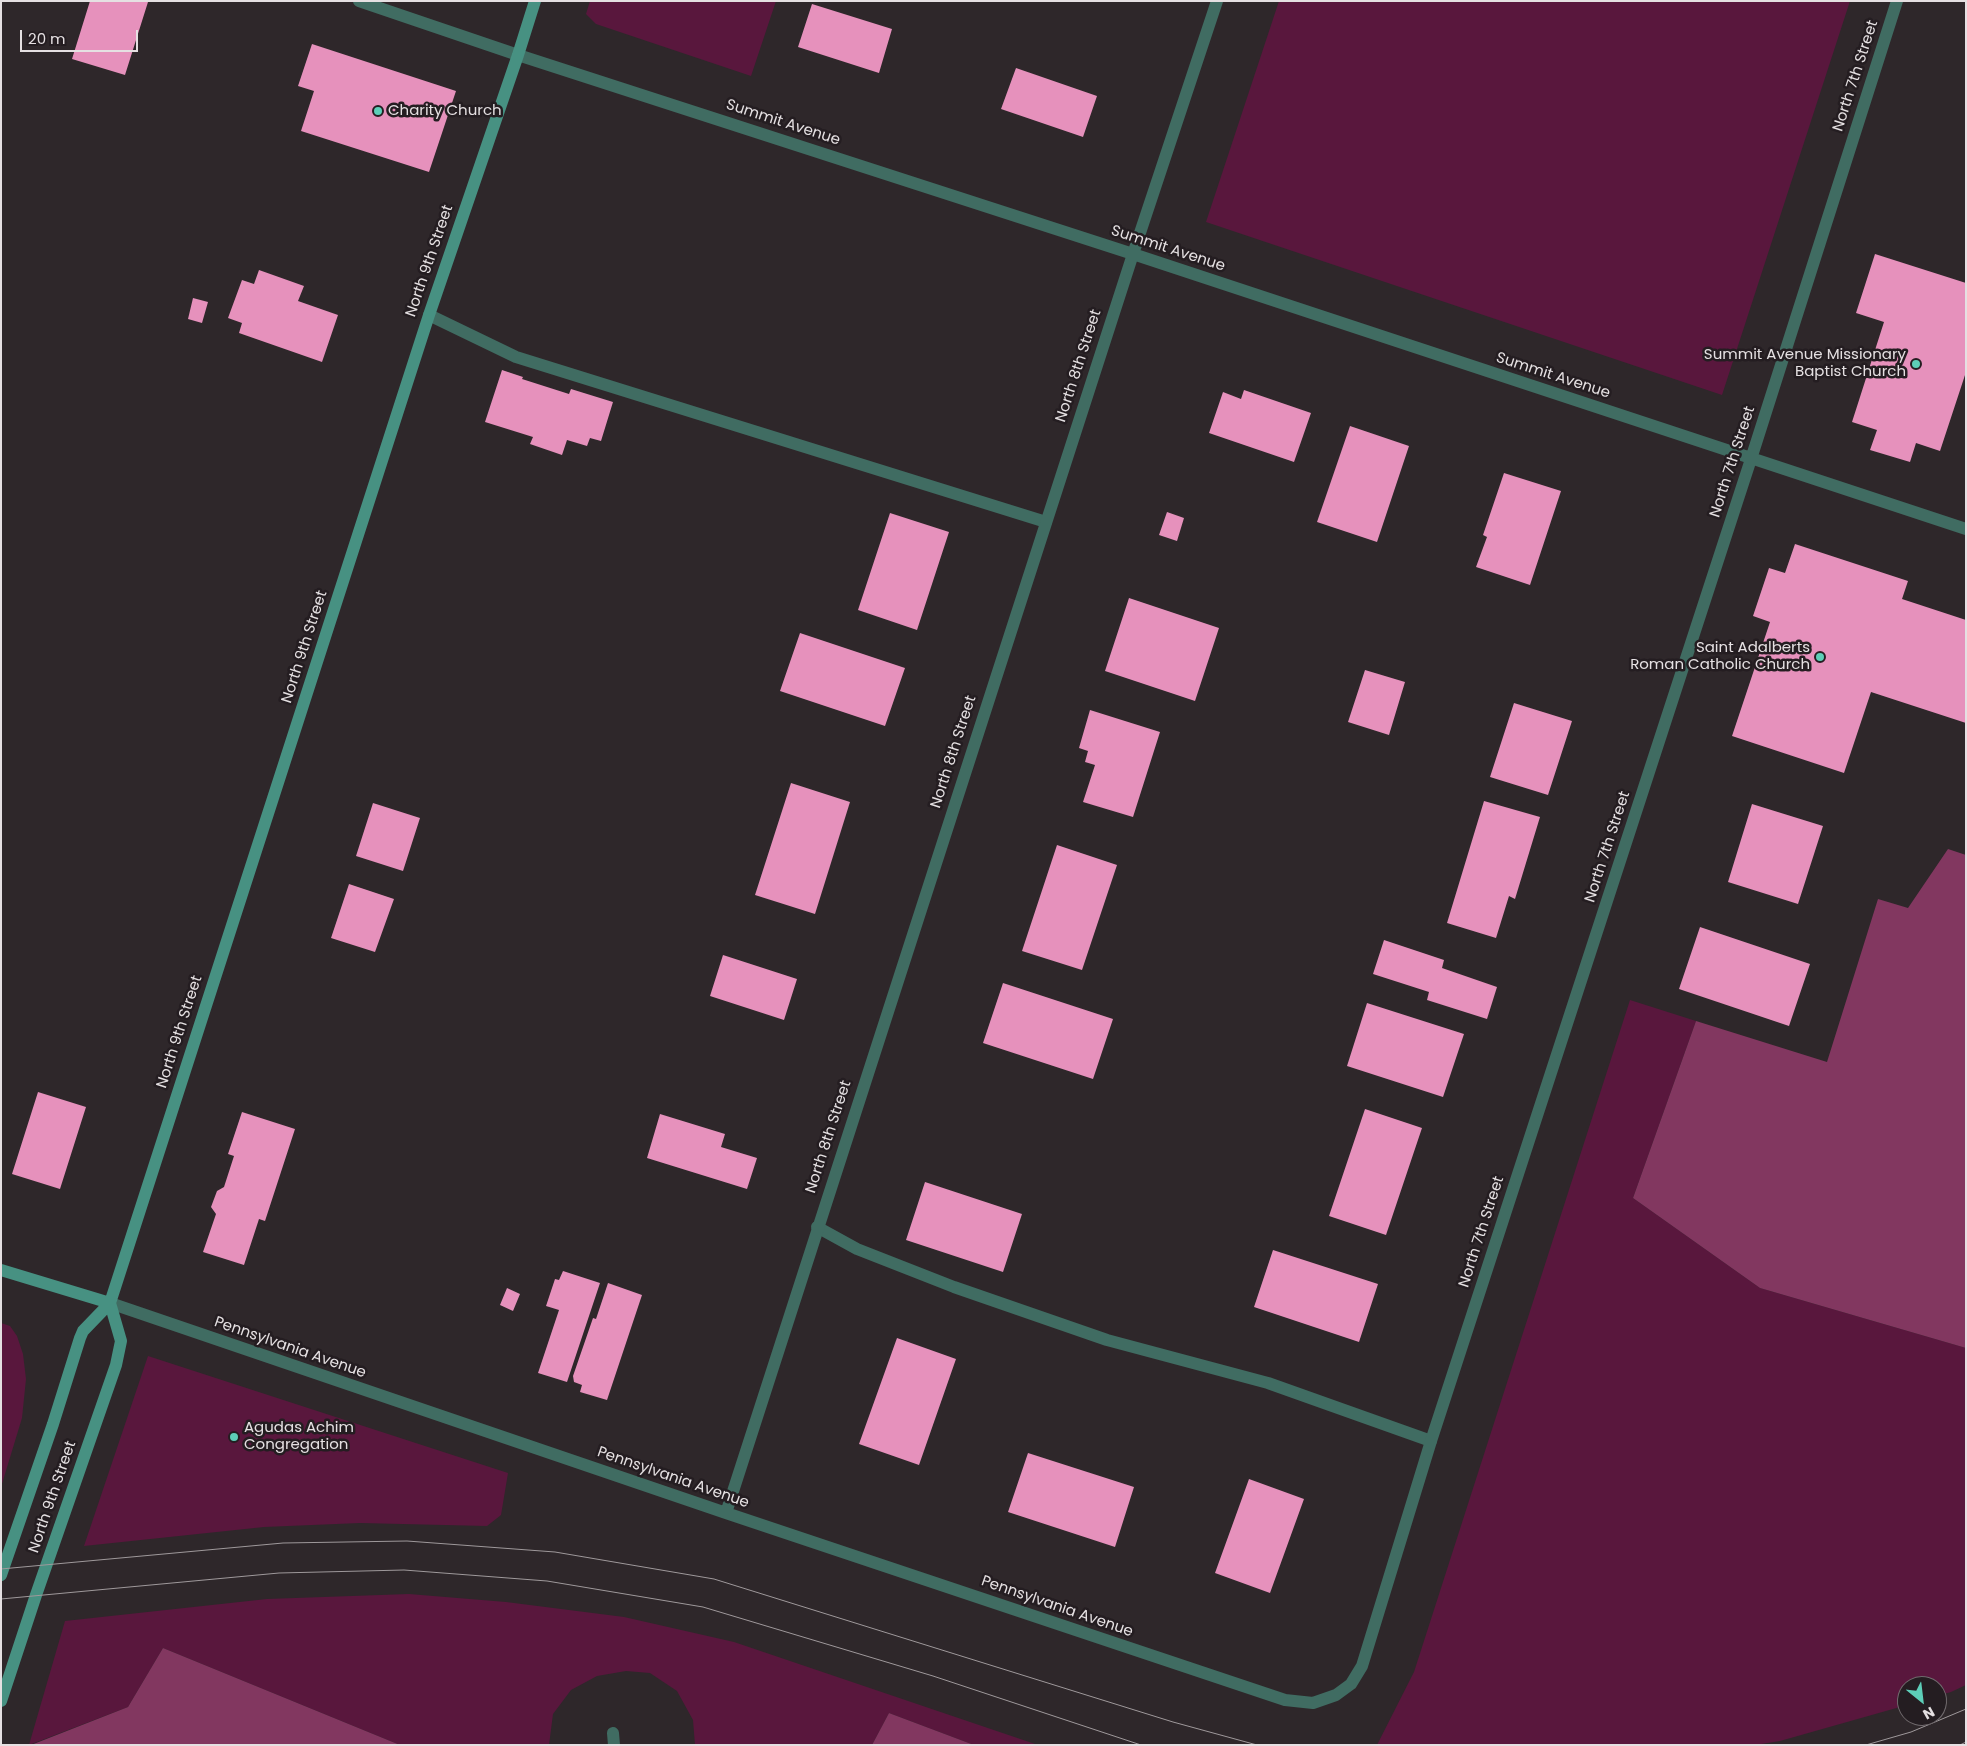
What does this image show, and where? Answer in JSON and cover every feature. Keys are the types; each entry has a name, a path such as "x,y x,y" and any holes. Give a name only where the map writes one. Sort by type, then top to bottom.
{"main road":[{"name":"North 9th Street","path":"1,1575 22,1509 53,1424 80,1338 83,1331 110,1304 428,315 535,1"},
{"name":"Pennsylvania Avenue","path":"1,1270 110,1304"},
{"name":"North 9th Street","path":"1,1701 116,1365 122,1341 110,1304"}],"street":[{"name":"Summit Avenue","path":"359,1 518,55 1133,254 1966,529"},
{"name":"North 8th Street","path":"726,1513 817,1227 1217,1"},
{"name":"North 7th Street","path":"1336,1695 1351,1684 1362,1666 1432,1441 1897,1"},
{"path":"428,315 516,356 1046,522"},
{"path":"817,1227 857,1249 954,1287 1107,1340 1268,1383 1432,1441"},
{"name":"Pennsylvania Avenue","path":"110,1304 1285,1700 1313,1702 1336,1695"}],"shaded area":[{"path":"590,1 776,1 751,76 596,24 586,14"},
{"path":"1279,1 1850,1 1722,395 1206,222"},
{"path":"1948,849 1966,855 1966,1348 1760,1288 1633,1198 1696,1021 1827,1062 1878,899 1908,908"},
{"path":"1630,1000 1696,1021 1633,1198 1760,1288 1966,1348 1966,1685 1947,1693 1947,1676 1897,1676 1897,1708 1780,1741 1755,1745 1377,1745 1414,1672"},
{"path":"1,1323 10,1326 17,1336 23,1354 26,1379 22,1418 1,1487"},
{"path":"148,1356 508,1473 501,1515 487,1526 360,1523 264,1527 84,1546"},
{"path":"409,1594 506,1602 624,1617 734,1642 1038,1745 974,1745 889,1713 872,1745 695,1745 693,1720 677,1691 650,1673 626,1671 597,1676 571,1690 553,1714 549,1745 400,1745 163,1648 128,1707 29,1745 65,1621 267,1599"},
{"path":"163,1648 400,1745 31,1745 128,1707"},
{"path":"889,1713 974,1745 872,1745"}],"building":[{"path":"90,1 148,2 125,75 72,59"},
{"path":"812,4 892,29 879,73 798,47"},
{"name":"Charity Church","path":"312,44 456,91 429,172 301,131 314,91 298,86"},
{"path":"1016,68 1097,96 1083,137 1001,109"},
{"path":"1875,254 1966,283 1966,372 1940,451 1916,443 1910,462 1870,450 1877,430 1852,422 1884,322 1856,313"},
{"path":"259,270 304,286 298,301 338,315 322,362 239,333 242,323 228,318 242,280 254,284"},
{"path":"193,298 208,302 202,323 188,319"},
{"path":"502,370 523,377 522,379 569,394 571,389 613,402 601,441 590,438 587,446 567,440 562,455 530,444 533,437 485,422"},
{"path":"1244,390 1311,413 1294,462 1209,433 1223,392 1241,399"},
{"path":"1350,426 1409,446 1377,542 1317,522"},
{"path":"1504,473 1561,491 1530,585 1476,567 1487,537 1483,535"},
{"path":"1167,512 1184,518 1177,541 1159,535"},
{"path":"890,513 949,532 917,630 858,610"},
{"name":"Saint Adalberts Roman Catholic Church","path":"1795,544 1908,581 1902,599 1966,620 1966,723 1871,692 1844,773 1732,736 1770,622 1753,616 1769,568 1785,573"},
{"path":"1129,598 1219,628 1195,701 1105,671"},
{"path":"800,633 905,668 885,726 780,691"},
{"path":"1365,670 1405,682 1389,735 1348,722"},
{"path":"1514,703 1572,721 1548,795 1490,777"},
{"path":"1090,710 1160,732 1133,817 1083,802 1095,765 1085,762 1088,751 1079,748"},
{"path":"791,783 850,802 815,914 755,895"},
{"path":"1484,801 1540,817 1515,899 1509,896 1496,938 1447,923"},
{"path":"373,803 420,818 403,871 356,856"},
{"path":"1752,804 1823,826 1798,904 1728,882"},
{"path":"1057,845 1117,865 1082,970 1022,951"},
{"path":"349,884 394,899 375,952 331,938"},
{"path":"1700,927 1810,964 1789,1026 1679,989"},
{"path":"1384,940 1444,960 1442,968 1497,987 1487,1019 1427,1000 1429,992 1373,974"},
{"path":"723,955 797,979 784,1020 710,996"},
{"path":"1003,983 1113,1019 1093,1079 983,1043"},
{"path":"1367,1003 1464,1034 1443,1097 1347,1066"},
{"path":"38,1092 86,1107 60,1189 12,1174"},
{"path":"1365,1109 1422,1128 1386,1235 1329,1216"},
{"path":"242,1112 295,1129 265,1221 259,1219 244,1265 203,1252 216,1214 211,1207 217,1191 224,1187 234,1156 228,1154"},
{"path":"660,1114 725,1134 721,1147 757,1158 747,1189 647,1158"},
{"path":"925,1182 1022,1214 1003,1272 906,1240"},
{"path":"1273,1250 1378,1284 1359,1342 1254,1307"},
{"path":"563,1271 600,1283 567,1382 538,1373 559,1310 546,1306 555,1279 559,1280"},
{"path":"608,1283 642,1295 607,1400 580,1392 582,1385 574,1382 573,1376 593,1318 596,1319"},
{"path":"507,1288 520,1294 513,1311 500,1305"},
{"path":"897,1338 956,1359 919,1465 859,1444"},
{"path":"1028,1453 1134,1487 1115,1547 1008,1512"},
{"path":"1249,1479 1304,1499 1270,1593 1215,1573"}],"tram line":[{"path":"1,1569 283,1543 407,1541 555,1552 714,1579 1173,1722 1257,1745"},
{"path":"1,1599 279,1573 404,1570 547,1581 703,1607 933,1676 1141,1745"},
{"path":"1866,1745 1911,1732 1966,1709"},
{"path":"1960,1745 1966,1742"}],"place":[{"name":"Charity Church","path":"378,111"},
{"name":"Summit Avenue Missionary Baptist Church","path":"1916,364"},
{"name":"Saint Adalberts Roman Catholic Church","path":"1820,657"},
{"name":"Agudas Achim Congregation","path":"234,1437"}]}
